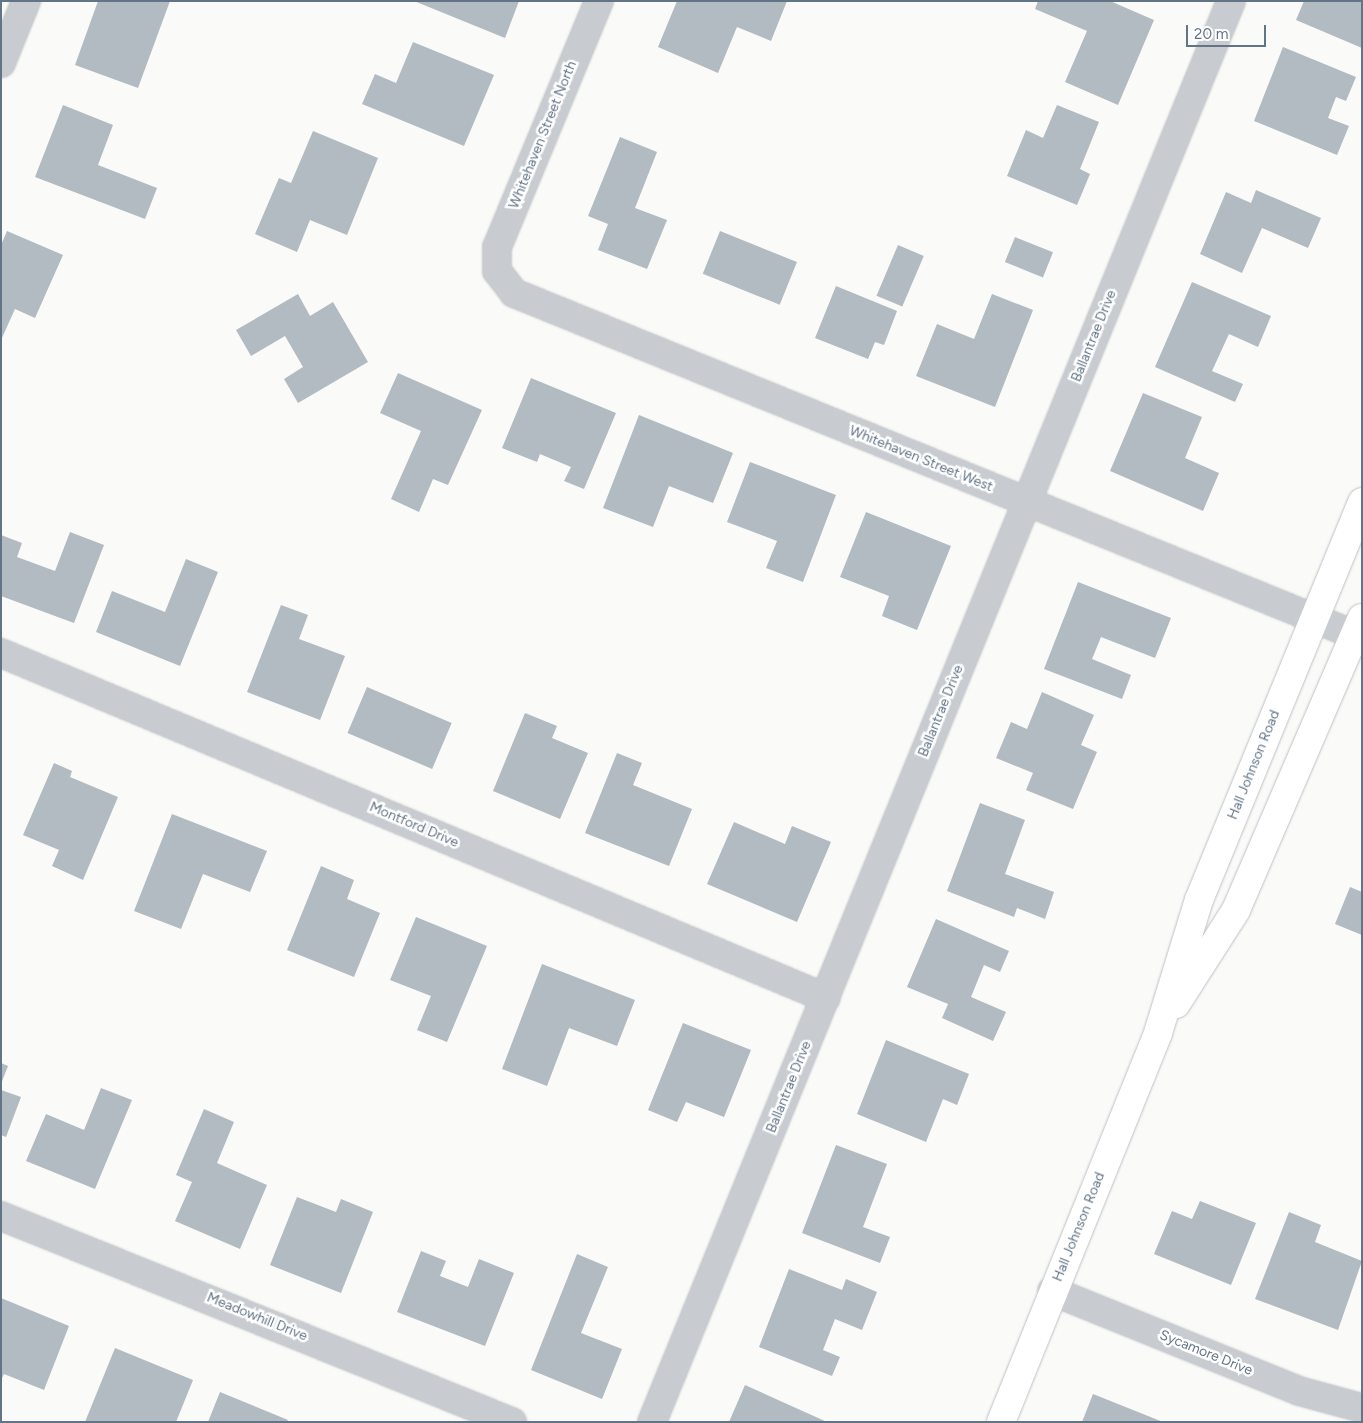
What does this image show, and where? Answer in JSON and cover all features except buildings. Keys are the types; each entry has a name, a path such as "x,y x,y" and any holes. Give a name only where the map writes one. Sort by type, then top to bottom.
{"main road":[{"name":"Hall Johnson Road","path":"1001,1422 1052,1291 1158,1032 1199,900 1362,502"},
{"name":"Hall Johnson Road","path":"1158,1032 1236,910 1358,626"}],"street":[{"path":"3,56 26,1"},
{"name":"Whitehaven Street North","path":"497,272 497,246 599,1"},
{"name":"Ballantrae Drive","path":"652,1422 826,998 1026,501 1232,1"},
{"name":"Whitehaven Street West","path":"497,272 514,293 1314,618 1358,626"},
{"name":"Montford Drive","path":"1,653 826,998"},
{"name":"Meadowhill Drive","path":"1,1216 512,1422"},
{"name":"Sycamore Drive","path":"1052,1291 1299,1391 1362,1408"}]}
